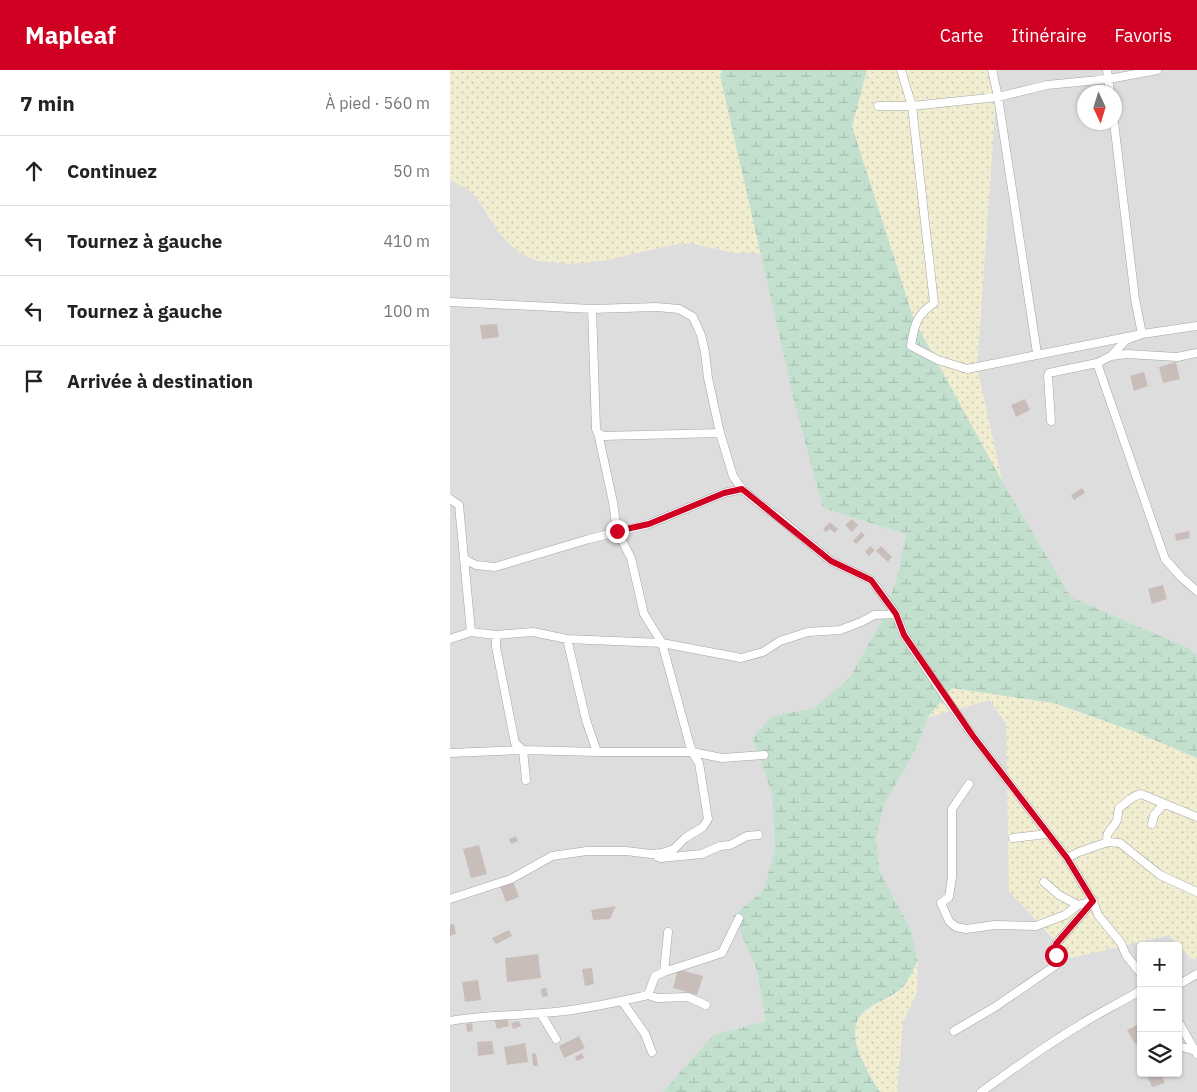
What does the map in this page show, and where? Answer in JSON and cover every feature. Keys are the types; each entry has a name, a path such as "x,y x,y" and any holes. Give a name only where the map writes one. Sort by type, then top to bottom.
{"street":[{"path":"901,70 912,106 934,303 922,312 913,330 911,346 938,360 967,369 1142,334 1197,326"},
{"path":"992,70 998,97 1037,354"},
{"path":"1107,70 1109,85"},
{"path":"878,106 912,106 998,97 1047,85 1108,79 1157,70"},
{"path":"1115,130 1135,300 1142,334"},
{"path":"450,302 592,309 656,307 679,309 693,317 701,335 720,432 733,476 742,489 831,561 871,580 896,614 904,635 948,701 1067,858 1093,901 1098,915 1121,943 1126,955 1137,969"},
{"path":"450,899 511,878 552,856 587,850 662,854 674,849 685,838 703,827 708,819 699,763 692,752 662,643 644,614 630,558 617,531 613,502 596,429 592,309"},
{"path":"1111,356 1126,340 1142,334"},
{"path":"1051,421 1049,374 1097,363 1111,356 1127,354 1177,357 1197,353"},
{"path":"1097,363 1165,558 1181,577 1197,591"},
{"path":"598,433 603,436 720,432"},
{"path":"464,559 476,565 495,567 617,531 649,524 724,493 742,489"},
{"path":"450,499 459,505 471,632"},
{"path":"450,639 471,632 496,635 533,632 567,639 662,643 741,658 763,652 780,641 808,632 840,630 862,622 874,615 896,614"},
{"path":"496,635 496,647 515,743 523,750 526,780"},
{"path":"567,639 586,720 597,752"},
{"path":"450,753 523,750 692,752 722,758 764,756"},
{"path":"969,784 952,809 952,877 949,897 941,903 949,921 956,927 966,929 995,925 1036,926 1065,915 1078,905 1093,901"},
{"path":"1108,842 1107,833 1117,822 1118,808 1128,803 1133,796 1141,794 1197,817"},
{"path":"1152,824 1154,815 1164,804"},
{"path":"1013,838 1047,834"},
{"path":"651,854 661,858 702,854 720,846 730,846 747,836 758,835"},
{"path":"1067,858 1108,842 1120,843 1160,875 1197,892"},
{"path":"1044,882 1059,895 1078,905"},
{"path":"954,1031 995,1007 1056,965 1056,944 1093,901"},
{"path":"648,995 655,976 722,953 739,918"},
{"path":"664,972 668,932"},
{"path":"1182,983 1197,974"},
{"path":"981,1092 1084,1022 1137,992"},
{"path":"450,1021 494,1016 541,1014 648,995 657,998 688,997 706,1005"},
{"path":"622,1001 645,1034 652,1052"},
{"path":"541,1014 556,1039"},
{"path":"1182,1028 1196,1053"},
{"path":"1182,1048 1196,1053"}],"shaded area":[{"path":"450,70 722,70 721,76 761,255 756,253 736,253 689,243 607,260 572,264 537,261 522,254 508,243 497,230 479,201 468,189 450,180"},
{"path":"867,70 998,70 977,367 1002,481 914,320 852,126"},
{"path":"998,70 1197,70 1197,655 1188,648 1071,597 1002,481 977,367"},
{"path":"450,180 468,189 479,201 497,230 572,264 607,260 689,243 736,253 756,253 761,255 795,405 906,534 896,582 880,623 850,677 814,708 772,716 752,738 772,793 775,850 763,891 733,916 756,967 766,1021 713,1035 663,1092 450,1092"},
{"path":"952,688 1054,703 1133,731 1197,758 1197,958 1192,959 1182,949 1182,942 1176,942 1169,935 1071,958 1009,891 1006,724 990,700 928,717"},
{"path":"990,700 1007,724 1009,891 1071,958 1137,943 1137,1077 1182,1077 1182,949 1191,959 1197,958 1197,1092 897,1092 903,1022 917,992 918,961 911,930 880,872 876,839 883,807 917,747 928,717"},
{"path":"1169,935 1175,942 1139,942"},
{"path":"918,961 917,992 903,1022 897,1092 880,1092 862,1061 854,1029 861,1015 875,1005 890,998 904,986"}],"green space":[{"path":"722,70 867,70 852,126 914,320 1002,481 1071,597 1188,648 1197,655 1197,758 1133,731 1054,703 952,688 928,717 917,747 883,807 876,839 880,872 911,930 918,961 903,987 865,1011 856,1024 856,1044 864,1065 880,1092 663,1092 713,1035 766,1021 756,967 733,916 763,891 775,850 772,793 752,738 772,716 814,708 850,677 880,623 896,582 906,534 823,508 795,405 720,75"}],"building":[{"path":"497,324 499,337 482,339 480,325"},
{"path":"1176,362 1180,379 1163,383 1159,367"},
{"path":"1144,372 1148,386 1134,391 1130,376"},
{"path":"1025,399 1030,410 1016,417 1011,405"},
{"path":"1082,488 1085,493 1074,500 1071,495"},
{"path":"852,519 858,525 852,532 845,525"},
{"path":"830,522 838,529 835,533 830,529 826,532 823,529"},
{"path":"1189,531 1190,538 1176,541 1175,534"},
{"path":"861,532 865,535 856,544 853,541"},
{"path":"870,546 875,550 869,556 865,552"},
{"path":"881,546 892,557 888,562 876,551"},
{"path":"1163,585 1167,599 1152,604 1148,589"},
{"path":"516,836 518,841 511,844 509,839"},
{"path":"479,845 487,874 471,878 463,849"},
{"path":"511,876 519,897 506,902 498,881"},
{"path":"616,906 610,919 593,920 591,910"},
{"path":"454,924 456,934 450,936 450,925"},
{"path":"509,930 512,936 496,944 492,938"},
{"path":"538,954 541,978 507,982 505,958"},
{"path":"592,968 594,984 585,986 582,969"},
{"path":"678,969 703,976 697,995 673,988"},
{"path":"478,980 481,1000 465,1002 462,982"},
{"path":"546,988 548,996 542,997 541,989"},
{"path":"507,1016 509,1026 497,1029 494,1019"},
{"path":"519,1021 521,1026 513,1029 511,1023"},
{"path":"472,1023 473,1031 467,1032 466,1024"},
{"path":"1137,1025 1137,1044 1136,1045 1127,1030"},
{"path":"579,1036 585,1048 564,1058 559,1046"},
{"path":"492,1041 494,1054 478,1056 477,1042"},
{"path":"525,1043 528,1062 507,1065 504,1047"},
{"path":"536,1053 538,1066 533,1066 532,1054"},
{"path":"582,1053 584,1058 577,1061 575,1057"},
{"path":"1148,1077 1163,1077 1165,1083 1152,1087"}],"route":[{"path":"617,531 649,524 724,493 742,489 831,561 871,580 896,614 904,635 948,701 1067,858 1093,901 1056,944 1056,955"}]}
